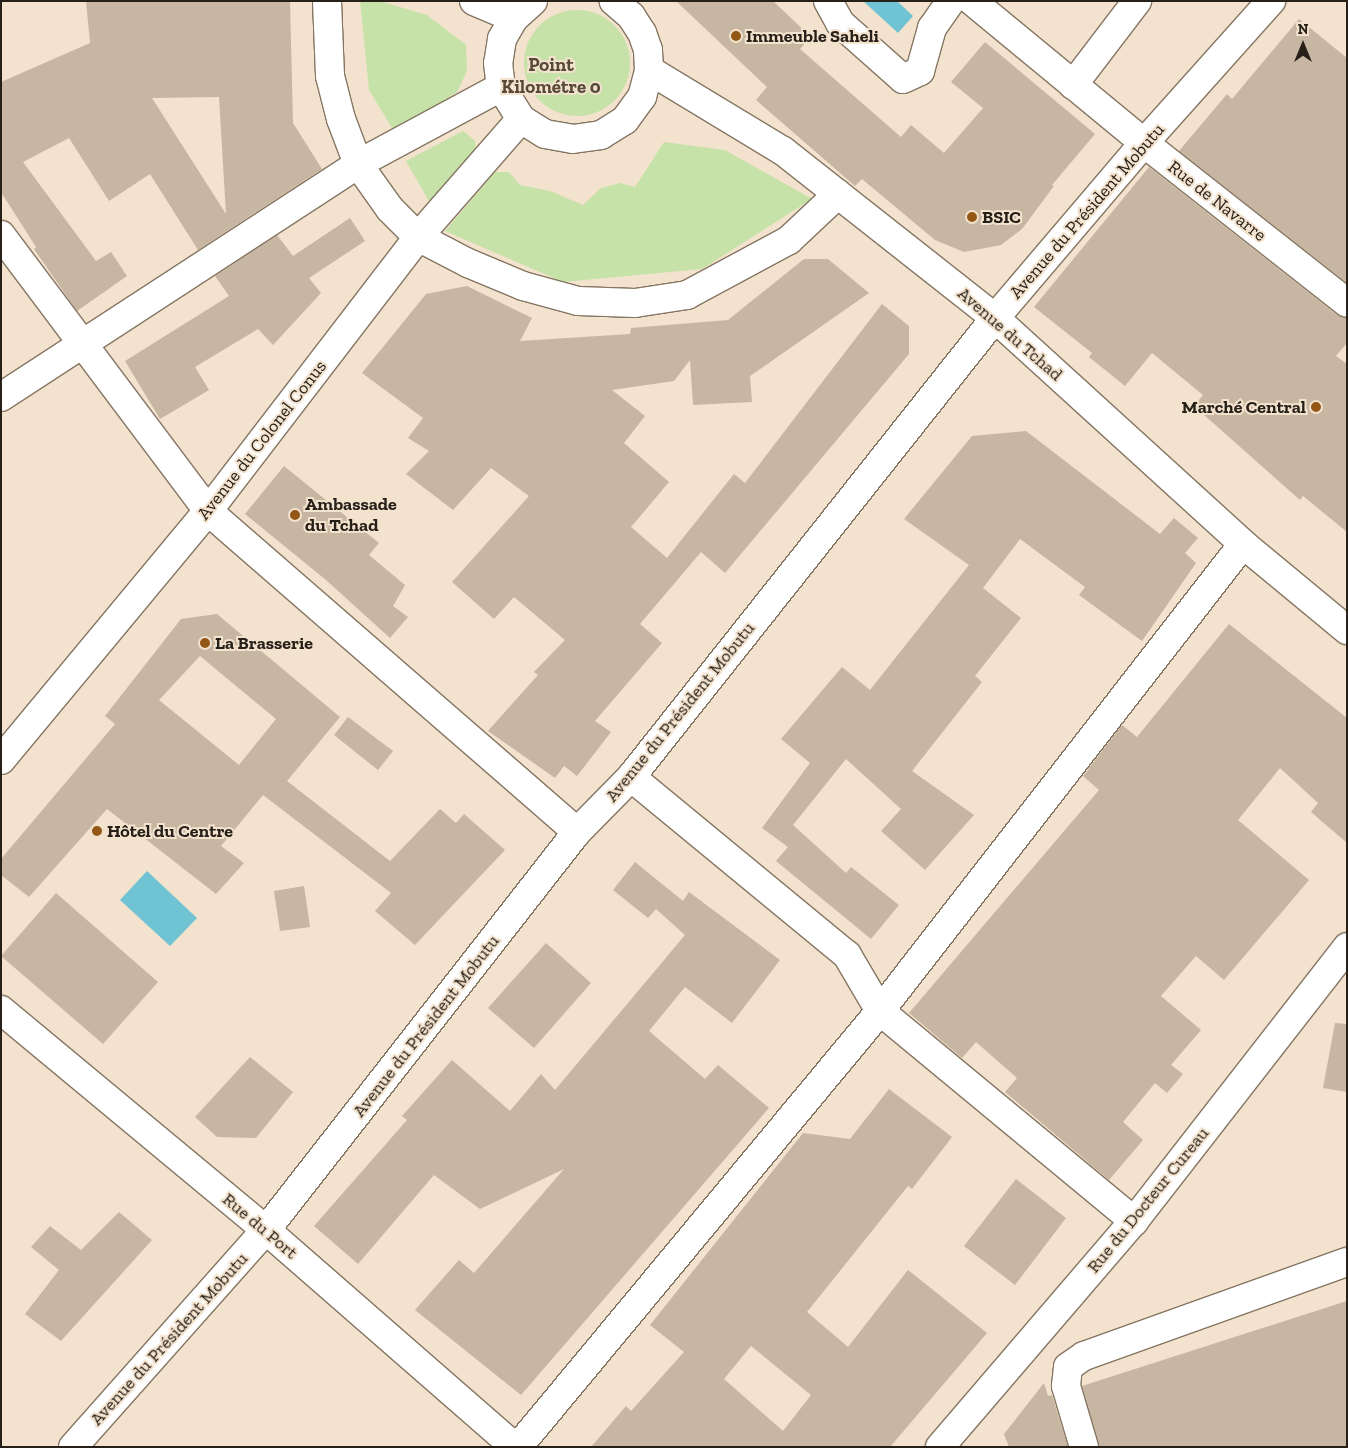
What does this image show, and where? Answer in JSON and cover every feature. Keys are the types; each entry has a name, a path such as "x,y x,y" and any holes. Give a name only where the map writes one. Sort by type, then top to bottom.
{"street":[{"path":"326,1 330,76 341,119 358,164 390,209 418,237 523,286 578,301 635,303 687,295 740,269 789,240 838,194"},
{"path":"474,1 523,9 502,39 498,63 501,87 521,119 545,134 573,140 601,135 625,120 642,97 649,70 642,32 617,2"},
{"path":"828,1 840,23 903,80 920,70 932,28 951,1"},
{"name":"Rue de Navarre","path":"972,1 1144,143 1347,303"},
{"path":"1073,85 1137,1"},
{"name":"Avenue du Président Mobutu","path":"73,1447 266,1230 577,832 631,777 995,318 1144,143 1271,1"},
{"name":"Avenue du Tchad","path":"649,70 783,151 995,318 1243,544 1347,630"},
{"path":"1,397 85,345 358,164 501,87"},
{"name":"Avenue du Colonel Conus","path":"1,760 208,511 418,237 521,119"},
{"path":"1,235 208,511 577,832"},
{"path":"516,1447 880,1011 1243,544"},
{"path":"631,777 847,955 880,1011 1134,1221"},
{"name":"Rue du Docteur Cureau","path":"940,1447 1134,1221 1347,947"},
{"name":"Rue du Port","path":"1,1010 266,1230 516,1447"},
{"path":"1084,1447 1066,1386 1068,1367 1084,1356 1347,1262"}],"green space":[{"path":"360,1 380,1 427,15 466,45 467,71 457,92 395,133 369,90"},
{"path":"577,10 597,14 614,26 626,43 630,63 626,83 614,100 597,112 577,116 557,112 540,100 528,83 524,63 528,43 540,26 557,14"},
{"path":"463,131 475,141 476,151 430,203 406,161"},
{"path":"664,142 725,150 812,199 702,269 563,282 445,231 495,172 509,172 520,185 550,191 583,205 601,188 620,183 635,187"}],"water":[{"path":"863,1 897,1 913,16 898,33"},
{"path":"147,871 197,918 170,946 120,900"}],"building":[{"path":"86,1 290,1 293,123 322,169 198,250 150,174 109,201 69,138 23,162 96,261 111,252 127,276 77,311 34,249 36,247 1,192 1,82 90,43","holes":["219,97 226,214 152,98"]},
{"path":"676,1 773,1 811,37 800,49 901,137 911,125 944,153 983,108 951,82 985,42 1095,134 1052,185 1054,186 1022,229 1001,245 964,252 935,240 862,179 855,186 756,100 767,87"},
{"path":"1299,19 1347,58 1347,283 1179,151 1227,94 1232,99"},
{"path":"1149,167 1337,315 1347,318 1347,343 1336,356 1347,364 1347,532 1303,496 1300,500 1194,406 1203,395 1152,353 1125,386 1089,357 1092,353 1034,307"},
{"path":"350,218 365,241 309,278 321,293 273,345 258,329 195,367 209,390 160,419 125,361 229,296 215,276 277,235 293,256"},
{"path":"804,259 828,259 869,293 750,376 752,402 693,405 690,360 674,381 612,390 645,416 624,443 669,482 631,527 667,558 734,474 745,483 882,304 909,326 909,354 725,573 701,552 640,624 662,643 595,721 611,732 577,776 564,766 555,778 488,731 538,675 534,672 565,640 514,597 494,619 452,582 529,496 491,468 453,510 406,474 429,451 408,438 423,418 362,373 426,294 467,286 532,318 520,341 630,334 631,328 728,320"},
{"path":"1026,431 1160,534 1174,518 1198,538 1185,553 1196,563 1142,641 1079,595 1085,587 1020,539 983,588 1021,618 975,676 982,682 912,771 974,815 925,870 881,831 901,809 846,759 793,825 846,873 851,867 899,905 871,939 776,861 788,847 762,828 810,763 781,739 842,667 870,690 969,565 904,519 972,436"},
{"path":"284,466 379,543 369,555 405,585 393,606 408,617 390,638 326,580 245,514"},
{"path":"217,614 340,717 287,781 390,861 440,809 456,823 464,814 505,850 415,945 375,911 391,893 263,795 221,846 244,863 216,894 107,809 29,897 1,875 1,859 115,724 105,716 181,619","holes":["200,656 276,719 239,765 159,700"]},
{"path":"1229,624 1347,718 1347,843 1311,812 1318,803 1280,768 1238,820 1309,880 1224,980 1196,956 1161,996 1201,1030 1171,1065 1183,1074 1167,1093 1155,1083 1123,1122 1143,1140 1109,1180 1005,1092 1017,1078 976,1042 962,1058 909,1013 1099,790 1083,776 1122,725 1137,737"},
{"path":"348,717 393,751 378,770 334,735"},
{"path":"635,862 683,901 689,892 780,960 732,1023 685,987 649,1031 705,1079 718,1065 769,1108 521,1395 415,1310 459,1260 474,1273 564,1169 480,1209 434,1175 358,1264 314,1226 407,1120 402,1116 452,1060 510,1111 541,1074 555,1090 685,935 656,909 648,918 613,890"},
{"path":"304,886 310,927 280,931 274,891"},
{"path":"56,893 158,982 103,1044 1,956"},
{"path":"546,943 591,983 534,1048 488,1008"},
{"path":"1335,1023 1347,1024 1347,1092 1323,1088"},
{"path":"250,1057 293,1092 256,1138 217,1137 195,1117"},
{"path":"889,1089 952,1137 912,1189 908,1186 807,1312 848,1347 908,1270 987,1333 890,1447 591,1447 626,1406 631,1411 684,1352 650,1325 803,1133 850,1139","holes":["751,1346 811,1395 783,1431 724,1379"]},
{"path":"1016,1179 1066,1218 1015,1285 964,1246"},
{"path":"119,1212 152,1240 61,1341 25,1314 59,1270 31,1247 50,1226 81,1250"},
{"path":"1347,1301 1347,1447 1099,1447 1082,1386"},
{"path":"1044,1383 1048,1396 1052,1395 1068,1447 1009,1447 1004,1434"}],"place":[{"name":"Immeuble Saheli","path":"736,36"},
{"name":"BSIC","path":"972,217"},
{"name":"Marché Central","path":"1316,407"},
{"name":"Ambassade du Tchad","path":"295,515"},
{"name":"La Brasserie","path":"205,643"},
{"name":"Hôtel du Centre","path":"97,831"}],"district":[{"name":"Point Kilométre 0","path":"551,76"}]}
